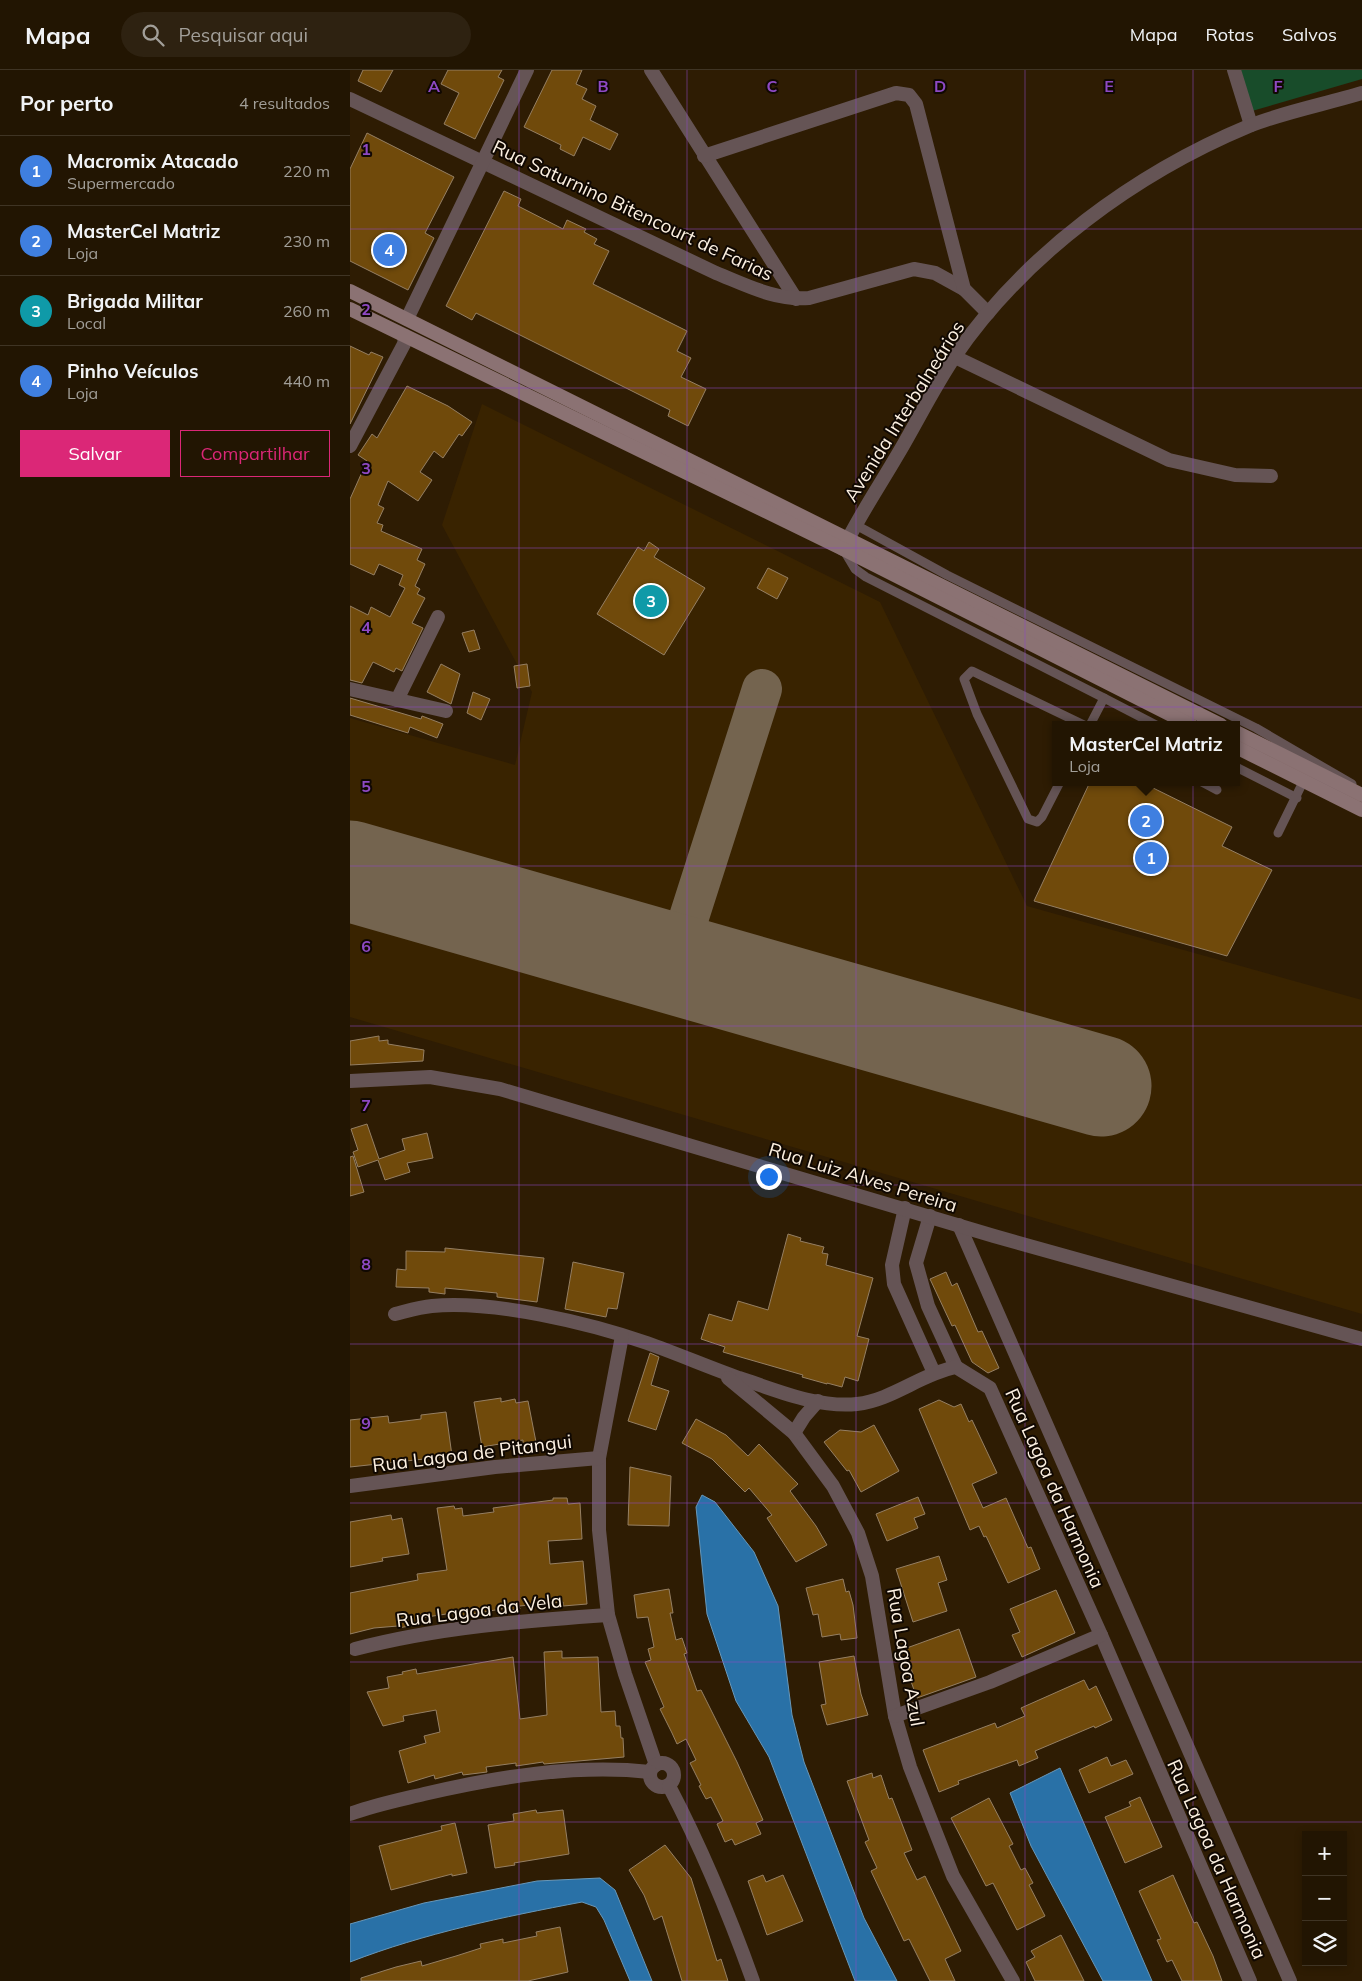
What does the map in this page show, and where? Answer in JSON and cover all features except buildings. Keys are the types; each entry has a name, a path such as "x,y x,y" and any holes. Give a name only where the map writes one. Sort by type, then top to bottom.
{"main road":[{"path":"350,291 845,544 1183,721"},
{"path":"350,308 405,336 845,544 1213,721"},
{"path":"1240,734 1362,793"},
{"path":"1240,749 1362,810"}],"street":[{"path":"407,319 527,70"},
{"path":"651,70 796,299"},
{"path":"1234,70 1251,125"},
{"path":"704,156 896,93 909,95 916,104 964,289 988,313"},
{"name":"Avenida Interbalneários","path":"845,544 955,356 988,313 1029,271 1076,229 1121,194 1177,160 1251,125 1362,93"},
{"name":"Rua Saturnino Bitencourt de Farias","path":"350,99 716,273 763,292 796,299 809,298 914,268 935,273 964,289"},
{"path":"350,446 404,344 405,336"},
{"path":"955,356 1170,460 1235,475 1271,476"},
{"path":"397,700 438,617"},
{"path":"350,689 446,711"},
{"name":"Rua Luiz Alves Pereira","path":"350,1081 430,1077 500,1089 959,1225 1362,1339"},
{"path":"905,1208 892,1265 894,1284 934,1373"},
{"path":"395,1314 430,1306 461,1305 547,1316 646,1343 719,1371 790,1395 818,1401 857,1404 882,1398 934,1373 956,1368 928,1306 916,1263 930,1216"},
{"path":"959,1225 1290,1981"},
{"path":"892,1265 916,1263"},
{"path":"908,1314 928,1306"},
{"path":"350,1814 369,1807 470,1784 546,1773 653,1769 665,1763 673,1768 675,1778 669,1786 664,1787 656,1785 650,1777 653,1769 608,1615 599,1530 599,1458 622,1336"},
{"name":"Rua Lagoa da Harmonia","path":"956,1368 990,1388 1101,1635 1250,1981"},
{"name":"Rua Lagoa Azul","path":"719,1371 794,1433 833,1486 858,1533 872,1576 894,1716 912,1775 953,1876 1013,1981"},
{"path":"794,1433 804,1417 818,1401"},
{"name":"Rua Lagoa de Pitangui","path":"350,1486 495,1467 599,1458"},
{"name":"Rua Lagoa da Vela","path":"355,1649 444,1629 513,1621 608,1615"},
{"path":"894,1716 990,1682 1101,1635"},
{"path":"669,1786 693,1832 733,1927 753,1981"}],"lane":[{"path":"856,525 947,575 1256,728 1338,774 1362,793"},
{"path":"845,544 855,569 866,577 1148,721"},
{"path":"1058,786 1042,817 1037,822 1028,819 977,714 964,679 972,672 1076,721"},
{"path":"1092,721 1104,698"},
{"path":"1240,769 1297,798"},
{"path":"1278,833 1297,798 1304,780"},
{"path":"1210,786 1217,790"}],"shaded area":[{"path":"482,404 880,602 1027,906 1362,1000 1362,1314 350,1017 350,718 515,765 532,692 442,525"}],"green space":[{"path":"1241,70 1362,70 1362,79 1252,111"}],"water":[{"path":"702,1495 715,1502 754,1552 778,1606 792,1715 804,1762 864,1918 897,1981 855,1981 769,1757 736,1701 707,1614 696,1507"},
{"path":"1060,1768 1152,1981 1103,1981 1031,1846 1010,1793"},
{"path":"600,1878 615,1890 652,1981 630,1981 604,1920 596,1907 582,1902 436,1934 350,1962 350,1924 424,1903 537,1881"}],"taxiway":[{"path":"674,964 762,689"}],"runway":[{"path":"350,871 1101,1086"}],"place":[{"name":"Pinho Veículos","path":"389,250"},
{"name":"Brigada Militar","path":"651,601"},
{"name":"MasterCel Matriz","path":"1146,821"},
{"name":"Macromix Atacado","path":"1151,858"}]}
